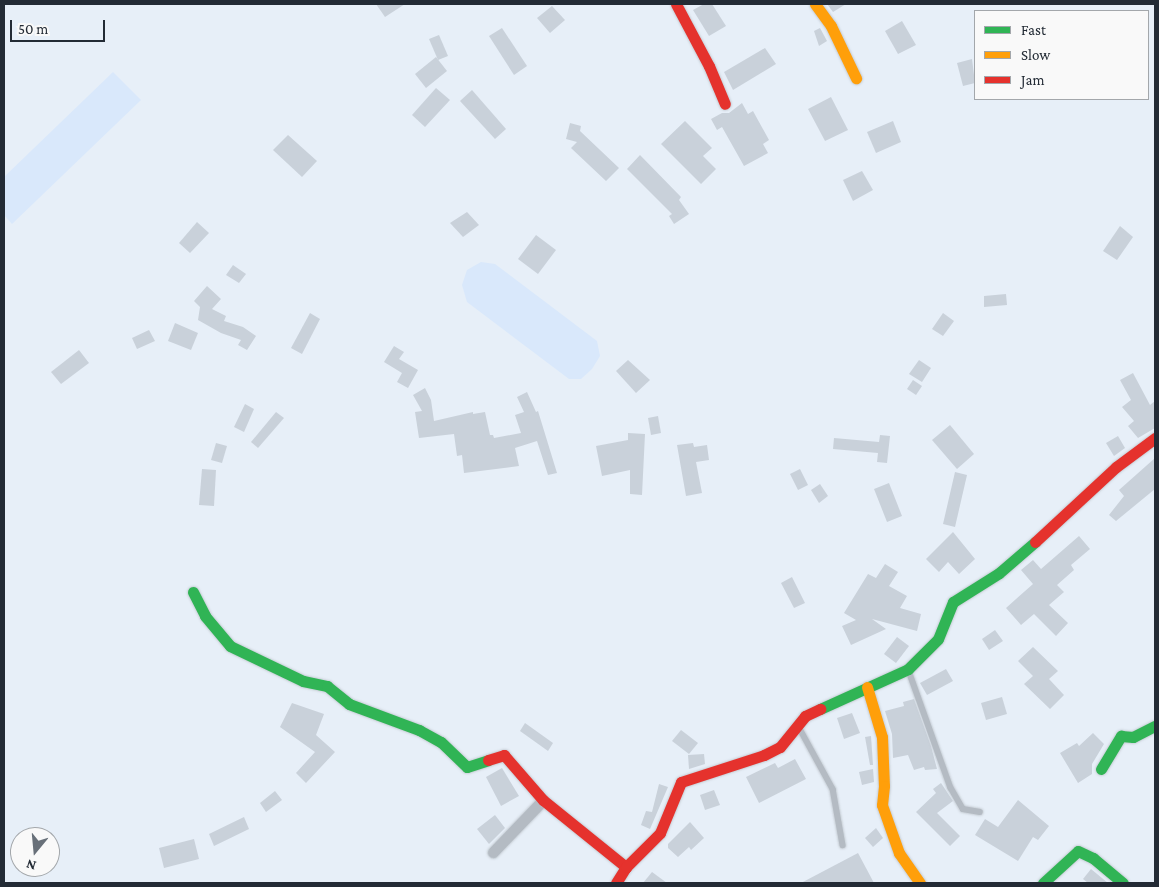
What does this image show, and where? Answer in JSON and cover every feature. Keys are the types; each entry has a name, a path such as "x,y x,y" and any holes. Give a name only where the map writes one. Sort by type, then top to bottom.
{"street":[{"path":"676,4 709,66 725,104"},
{"path":"815,4 831,26 856,78"},
{"path":"620,881 626,867 660,833 681,782 764,755 780,747 805,716 908,669 938,638 952,602 999,573 1029,548 1116,467 1155,438"},
{"path":"192,592 205,616 230,646 289,675 327,686 350,704 419,730 441,742 468,767 504,755 543,800 626,867"},
{"path":"867,687 882,737 882,806 899,853 909,870 920,883"},
{"path":"1101,769 1121,736 1133,737 1155,726"},
{"path":"493,852 543,800"},
{"path":"1043,883 1078,851 1093,858 1123,883"}],"lane":[{"path":"908,669 951,788 963,809 980,812"},
{"path":"798,725 833,790 844,845"}],"shaded area":[{"path":"113,72 141,100 12,224 4,215 4,177"},
{"path":"481,262 495,264 597,341 600,356 592,369 581,379 569,379 467,302 462,285 467,270"}],"building":[{"path":"376,4 405,4 385,17"},
{"path":"704,4 712,4 726,26 709,36 693,10"},
{"path":"827,4 846,4 833,12"},
{"path":"552,6 565,20 550,33 537,18"},
{"path":"902,21 916,45 898,54 885,31"},
{"path":"502,28 527,66 514,75 489,36"},
{"path":"820,28 827,41 819,46 814,31"},
{"path":"439,35 448,56 438,60 429,39"},
{"path":"765,48 776,64 733,90 724,72"},
{"path":"436,57 447,71 426,88 415,74"},
{"path":"972,59 974,83 963,86 957,63"},
{"path":"436,88 450,100 425,127 412,115"},
{"path":"472,90 506,129 495,139 460,101"},
{"path":"831,97 848,130 825,141 808,109"},
{"path":"742,103 748,114 753,111 769,140 763,144 768,153 744,166 722,127 717,130 711,119 722,113 729,113"},
{"path":"685,121 712,148 703,156 716,169 701,184 661,144"},
{"path":"893,121 901,142 876,153 867,132"},
{"path":"570,123 581,126 580,131 619,168 606,181 571,148 577,142 566,139"},
{"path":"288,135 317,161 302,177 273,150"},
{"path":"640,155 681,197 679,200 689,214 674,224 669,216 672,214 627,169"},
{"path":"862,171 873,190 853,201 843,180"},
{"path":"467,212 479,225 463,237 450,223"},
{"path":"197,222 209,233 190,253 179,243"},
{"path":"1120,226 1133,237 1117,260 1103,251"},
{"path":"536,235 556,250 538,274 518,259"},
{"path":"233,265 246,274 239,283 226,275"},
{"path":"207,286 221,299 212,309 226,316 224,321 243,327 256,336 247,350 238,345 241,340 221,333 198,320 200,307 194,301"},
{"path":"1006,294 1007,305 984,307 984,296"},
{"path":"310,313 320,319 302,354 291,348"},
{"path":"943,313 954,321 943,336 932,329"},
{"path":"175,323 198,333 191,350 168,341"},
{"path":"149,330 155,341 137,349 132,338"},
{"path":"394,346 404,352 399,359 418,370 408,388 397,382 402,373 384,362"},
{"path":"79,350 89,363 61,384 51,372"},
{"path":"628,360 650,380 636,393 616,371"},
{"path":"919,360 931,368 922,382 909,374"},
{"path":"1133,373 1150,405 1155,401 1155,428 1138,438 1128,426 1134,421 1122,407 1131,400 1120,380"},
{"path":"913,380 922,386 916,395 907,389"},
{"path":"425,388 431,400 434,421 473,412 473,414 485,412 490,435 493,435 494,438 521,433 515,415 524,412 517,397 527,392 536,412 538,411 557,473 548,475 537,441 515,448 519,466 464,473 462,455 457,456 454,434 419,438 415,412 422,411 413,395"},
{"path":"245,404 254,409 244,432 234,427"},
{"path":"276,412 284,418 258,448 251,442"},
{"path":"658,416 661,433 651,435 648,418"},
{"path":"950,425 974,454 957,469 932,440"},
{"path":"628,433 645,434 642,495 630,494 630,470 602,476 596,446 628,440"},
{"path":"880,435 890,436 887,463 877,462 878,453 833,449 834,438 879,442"},
{"path":"1118,436 1125,448 1114,456 1106,443"},
{"path":"216,443 227,446 222,463 211,460"},
{"path":"693,443 694,447 707,445 709,460 696,462 702,493 686,496 677,445"},
{"path":"1155,458 1155,489 1116,521 1109,515 1124,496 1119,490"},
{"path":"202,469 216,470 214,506 199,505"},
{"path":"800,469 808,485 798,490 790,474"},
{"path":"955,472 967,475 955,527 943,524"},
{"path":"889,483 902,516 887,522 874,489"},
{"path":"820,484 828,496 819,503 811,490"},
{"path":"953,532 975,559 959,574 948,562 939,572 926,559"},
{"path":"1079,536 1090,549 1071,565 1074,570 1057,585 1064,592 1049,605 1068,623 1056,636 1034,614 1021,625 1006,608 1033,584 1021,570 1033,560 1041,569"},
{"path":"885,564 898,572 889,586 907,596 900,608 921,614 917,631 872,619 886,629 851,645 842,626 856,620 844,613 868,574 876,578"},
{"path":"792,577 805,603 794,608 781,583"},
{"path":"995,630 1003,641 989,650 982,639"},
{"path":"897,637 909,646 896,663 884,654"},
{"path":"1033,647 1058,671 1049,679 1064,695 1050,709 1024,684 1033,676 1018,661"},
{"path":"946,669 953,681 927,695 920,683"},
{"path":"1002,697 1007,714 986,720 981,703"},
{"path":"914,699 937,769 925,770 924,767 914,770 908,755 893,758 892,734 885,711 904,706 903,702"},
{"path":"292,703 324,714 316,735 335,752 306,783 296,773 315,752 280,727"},
{"path":"852,713 860,733 844,739 837,718"},
{"path":"525,723 553,743 548,751 520,731"},
{"path":"681,730 698,743 689,754 672,741"},
{"path":"1093,733 1104,744 1092,764 1092,774 1078,783 1060,753 1077,743 1079,746"},
{"path":"871,736 873,765 870,765 865,737"},
{"path":"704,754 705,764 689,769 688,755"},
{"path":"795,759 806,779 759,803 746,777 775,763 778,768"},
{"path":"502,768 519,796 501,806 486,777"},
{"path":"873,769 874,782 862,785 859,772"},
{"path":"941,783 953,801 937,813 960,836 950,846 916,812 936,793 933,789"},
{"path":"659,784 668,787 650,829 641,825 646,811 652,812"},
{"path":"714,790 720,805 705,810 700,795"},
{"path":"275,791 282,800 266,812 260,803"},
{"path":"1018,800 1049,826 1038,840 1033,837 1018,861 975,835 985,819 998,827"},
{"path":"495,815 505,828 489,844 477,829"},
{"path":"244,817 249,829 214,846 209,834"},
{"path":"690,822 704,838 691,850 689,847 678,857 668,848 668,844"},
{"path":"876,828 883,838 873,847 865,838"},
{"path":"194,839 199,859 164,868 159,848"},
{"path":"858,853 874,883 801,883"},
{"path":"1091,869 1108,883 1088,883 1083,879"},
{"path":"652,872 667,883 643,883"}],"traffic: fast":[{"path":"820,709 908,669 938,639 953,602 999,573 1035,542"},
{"path":"193,592 205,616 230,646 303,681 327,686 349,704 419,730 441,742 467,767 488,760"},
{"path":"1101,769 1121,736 1133,737 1155,726"},
{"path":"1043,883 1078,851 1093,858 1123,883"}],"traffic: slow":[{"path":"815,4 831,26 856,78"},
{"path":"867,687 882,737 884,786 882,805 899,853 920,883"}],"traffic: jam":[{"path":"676,4 709,66 725,104"},
{"path":"1035,542 1116,467 1155,438"},
{"path":"616,883 626,867 660,833 681,782 764,755 780,747 805,716 820,709"},
{"path":"488,760 504,755 543,800 626,867"}]}
